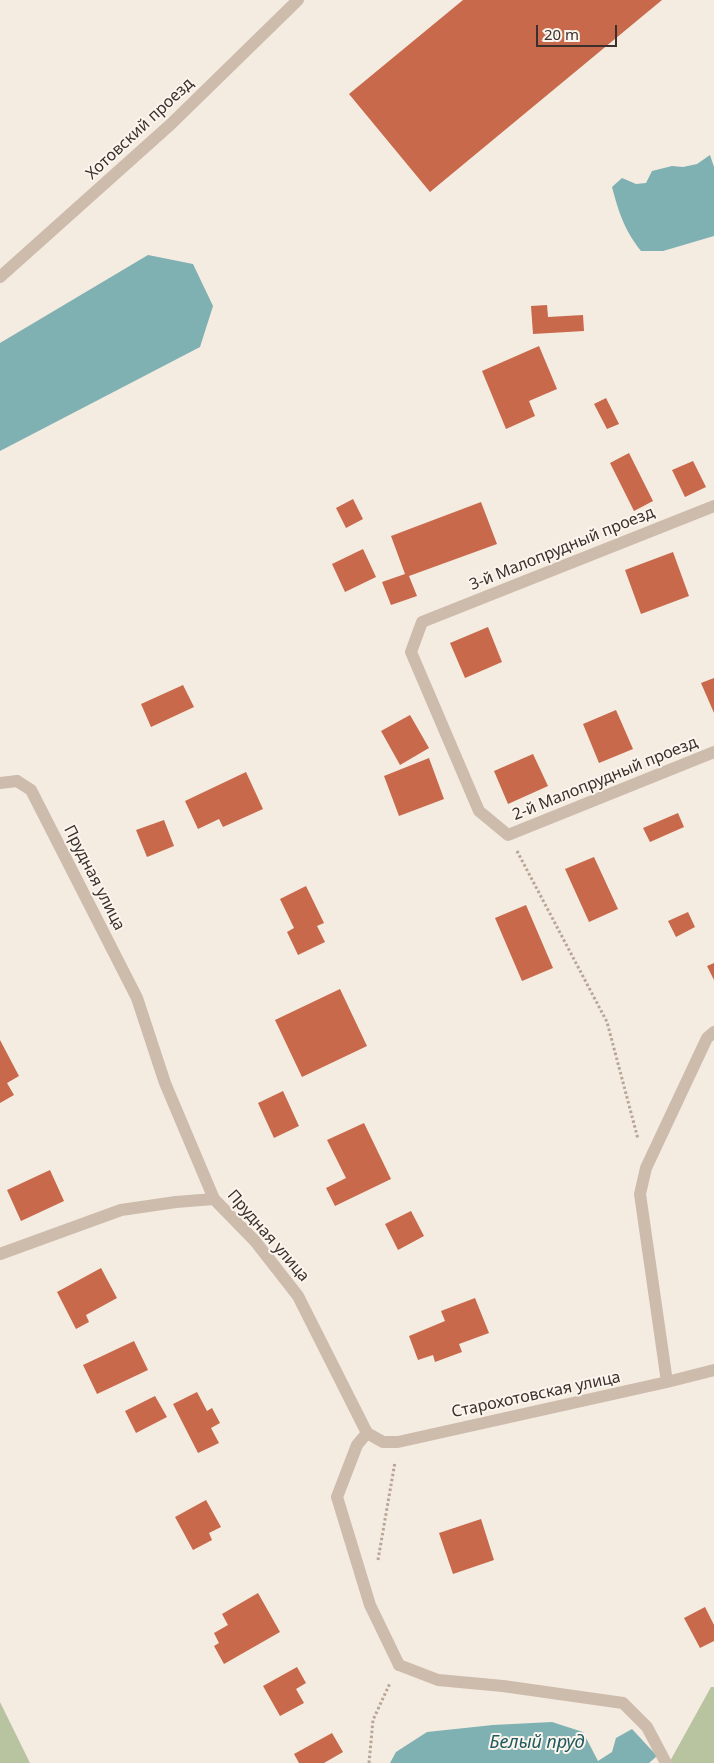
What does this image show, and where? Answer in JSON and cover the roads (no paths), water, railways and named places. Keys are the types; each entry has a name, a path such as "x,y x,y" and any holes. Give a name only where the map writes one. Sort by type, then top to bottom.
{"street":[{"name":"Хотовский проезд","path":"0,277 171,124 298,0"},
{"name":"3-й Малопрудный проезд","path":"508,835 479,811 411,652 422,622 714,506"},
{"name":"2-й Малопрудный проезд","path":"508,835 714,752"},
{"name":"Прудная улица","path":"0,783 18,781 31,790 137,998 165,1082 214,1199 255,1241 298,1296 367,1432"},
{"path":"667,1382 640,1194 646,1168 710,1035"},
{"path":"0,1254 121,1210 214,1199"},
{"name":"Старохотовская улица","path":"367,1432 383,1442 398,1442 714,1370"},
{"path":"367,1432 357,1445 337,1497 370,1605 399,1665 438,1680 503,1686 623,1703 647,1727 666,1763"}],"water":[{"path":"710,155 714,167 714,236 663,251 641,251 623,220 612,187 622,178 636,184 646,183 652,171 672,166 683,167 697,164"},
{"path":"148,255 193,264 213,306 200,347 0,451 0,343"},
{"name":"Белый пруд","path":"552,1722 583,1732 598,1761 612,1752 616,1738 632,1729 657,1756 649,1763 390,1763 396,1752 427,1732 493,1725"}]}
